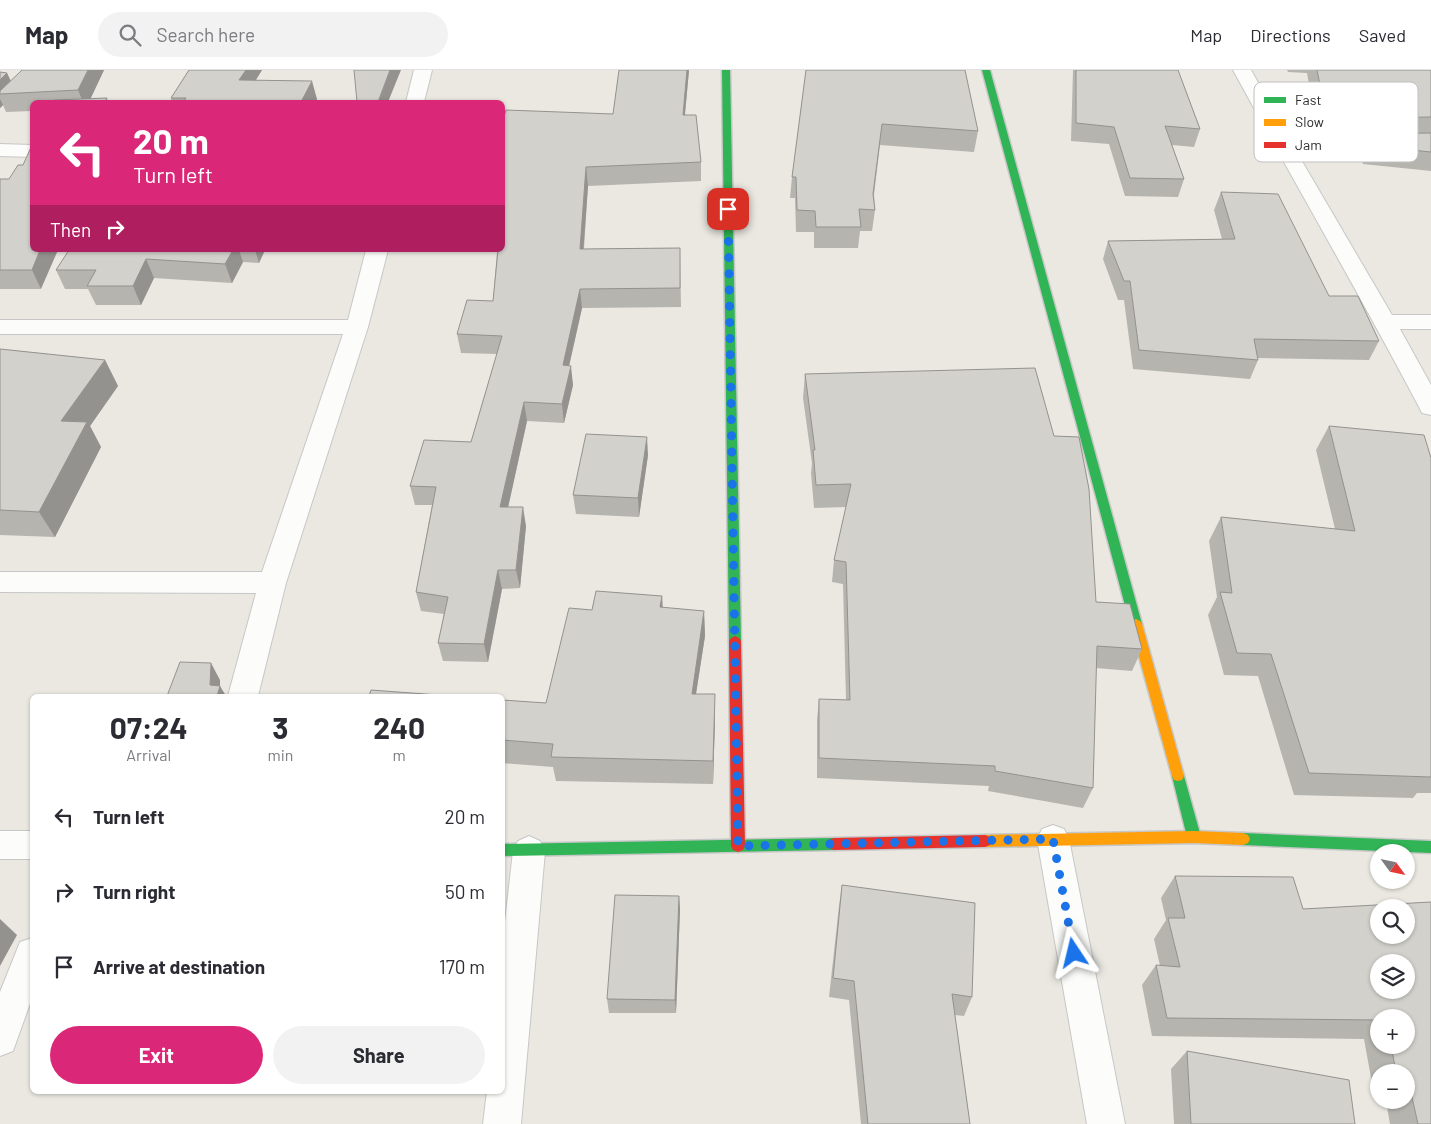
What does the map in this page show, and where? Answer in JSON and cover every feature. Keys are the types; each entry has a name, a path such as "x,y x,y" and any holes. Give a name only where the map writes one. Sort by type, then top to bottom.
{"street":[{"path":"416,100 423,70"},
{"path":"726,70 738,846"},
{"path":"986,70 1194,837"},
{"path":"1242,70 1254,92"},
{"path":"1418,143 1431,143"},
{"path":"0,150 30,150"},
{"path":"1293,162 1386,322 1431,406"},
{"path":"244,694 272,583 357,327 376,252"},
{"path":"1386,322 1431,322"},
{"path":"0,327 357,327"},
{"path":"0,582 272,583"},
{"path":"505,1065 516,850 1194,837 1431,847"},
{"path":"1053,839 1106,1124"},
{"path":"0,844 30,844"},
{"path":"0,1038 30,959"},
{"path":"502,1124 504,1094"}],"building":[{"path":"22,70 88,70 78,90 0,94 0,91"},
{"path":"189,70 246,70 239,80 312,81 302,100 184,100 186,98 171,98"},
{"path":"354,70 390,70 379,100 357,100"},
{"path":"619,70 687,70 683,115 696,115 701,162 586,167 580,249 680,248 680,288 580,289 563,365 571,366 562,404 524,402 500,507 523,507 516,570 498,570 484,644 438,643 448,597 416,592 436,487 410,486 424,440 471,442 502,336 457,334 467,300 493,301 498,252 505,252 506,110 613,114"},
{"path":"806,70 965,70 978,131 882,124 873,194 875,210 859,209 861,227 816,227 815,211 797,210 796,177 792,177"},
{"path":"1076,70 1178,70 1200,129 1165,126 1184,179 1130,178 1114,127 1076,123"},
{"path":"1317,70 1431,70 1431,117 1418,117 1418,82 1320,82"},
{"path":"0,72 7,73 0,80"},
{"path":"107,98 106,100 54,100"},
{"path":"1418,133 1431,133 1431,152 1418,151"},
{"path":"30,149 30,252 39,252 32,270 0,270 0,179 9,179 18,165 23,165"},
{"path":"1221,192 1278,194 1329,296 1358,296 1379,341 1254,339 1258,360 1139,350 1130,281 1124,281 1108,241 1235,239"},
{"path":"68,252 232,252 225,264 146,259 133,286 87,286 96,270 56,270"},
{"path":"0,349 105,360 61,421 87,422 39,512 0,510"},
{"path":"1035,368 1054,436 1079,437 1089,489 1096,602 1130,604 1142,649 1097,646 1093,788 995,771 995,766 819,758 819,699 850,700 846,562 834,560 851,484 816,485 813,450 815,450 805,374"},
{"path":"1329,426 1424,435 1431,458 1431,777 1309,773 1271,654 1237,653 1220,592 1232,593 1221,517 1355,531"},
{"path":"586,434 647,437 638,498 573,495"},
{"path":"596,591 662,596 660,607 704,611 692,694 715,694 713,761 551,757 553,744 505,740 505,700 546,703 569,608 592,610"},
{"path":"180,662 211,663 210,685 220,686 218,694 168,694"},
{"path":"371,690 425,694 370,694"},
{"path":"1175,876 1293,877 1303,909 1370,905 1370,944 1415,944 1415,903 1431,902 1431,1124 1418,1124 1415,1109 1415,1064 1395,1064 1393,1054 1415,1054 1415,1009 1370,1009 1370,1020 1167,1018 1156,965 1180,967 1168,918 1185,918"},
{"path":"842,885 975,903 972,997 952,994 970,1124 868,1124 854,981 833,978"},
{"path":"615,895 679,896 675,1000 607,999"},
{"path":"1187,1051 1349,1080 1355,1124 1191,1124"}],"traffic: fast":[{"path":"726,70 735,641"},
{"path":"986,70 1136,624"},
{"path":"1178,776 1194,837"},
{"path":"1243,839 1431,847"},
{"path":"505,850 834,844"}],"traffic: slow":[{"path":"1136,624 1178,776"},
{"path":"985,841 1194,837 1243,839"}],"traffic: jam":[{"path":"735,641 738,846"},
{"path":"834,844 985,841"}],"route":[{"path":"728,209 738,846 1053,839 1074,953"}]}
